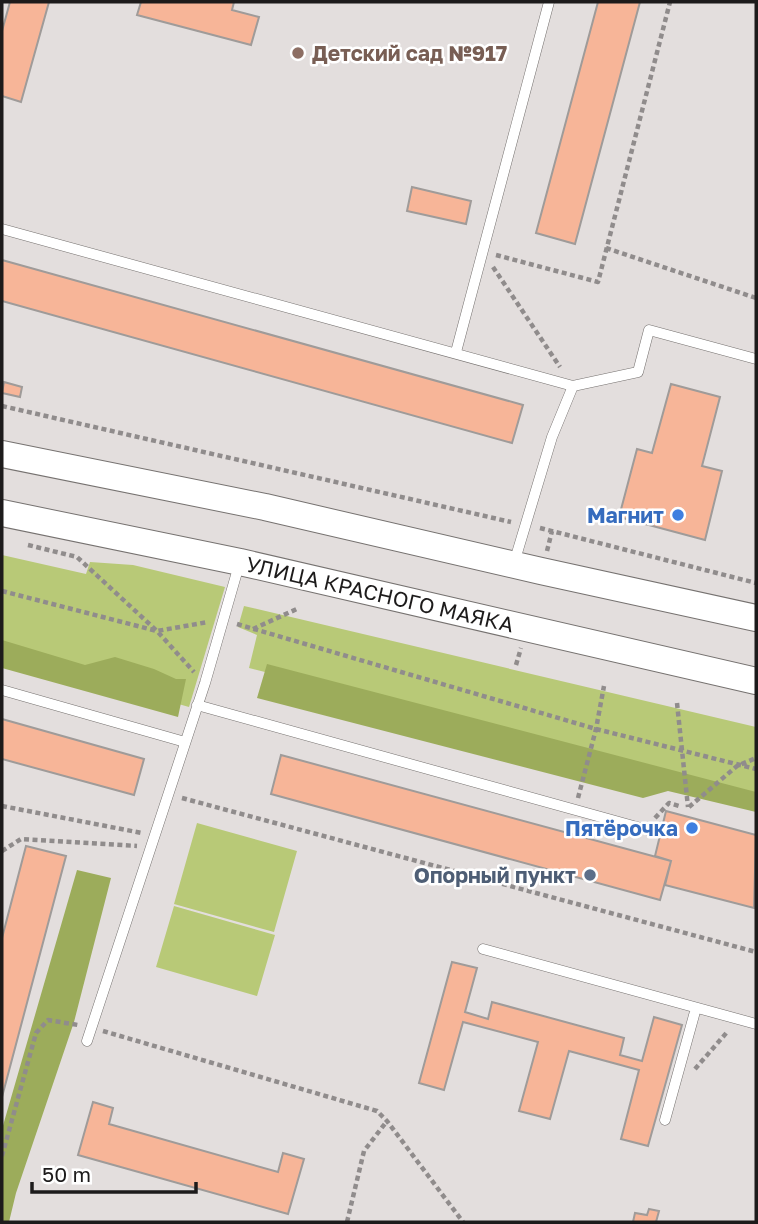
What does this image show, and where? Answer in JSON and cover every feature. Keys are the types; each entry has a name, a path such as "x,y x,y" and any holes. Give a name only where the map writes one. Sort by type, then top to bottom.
{"street":[{"path":"2,454 265,507 756,618"},
{"name":"УЛИЦА КРАСНОГО МАЯКА","path":"2,513 240,562 756,681"}],"lane":[{"path":"456,352 549,2"},
{"path":"2,229 573,386 638,373 649,330 756,359"},
{"path":"513,565 552,437 573,386"},
{"path":"87,1041 205,682 240,562"},
{"path":"2,690 186,741"},
{"path":"197,705 655,832"},
{"path":"484,949 756,1024"},
{"path":"665,1120 696,1008"}],"path":[{"path":"483,251 598,282 670,2"},
{"path":"606,248 756,298"},
{"path":"483,251 573,386"},
{"path":"2,406 552,531 756,583"},
{"path":"544,559 552,531"},
{"path":"27,545 77,557 157,631 205,682"},
{"path":"2,591 157,631 223,620 596,729 756,769"},
{"path":"252,629 299,608"},
{"path":"576,809 604,686"},
{"path":"677,703 688,807 737,766 756,758"},
{"path":"169,794 756,952"},
{"path":"669,803 679,806"},
{"path":"2,806 155,836"},
{"path":"2,851 20,839 152,847"},
{"path":"672,1095 738,1019"},
{"path":"2,1157 36,1033 48,1020 92,1028 377,1111 464,1222"},
{"path":"347,1222 364,1151 387,1121"}],"green space":[{"path":"2,555 86,574 90,562 133,565 225,587 189,707 2,654"},
{"path":"244,606 756,727 756,795 249,668 257,635 238,627"},
{"path":"2,640 85,665 115,657 176,679 186,679 178,717 2,668"},
{"path":"267,664 756,792 756,812 668,791 643,798 257,698"},
{"path":"197,823 297,851 274,932 174,904"},
{"path":"77,870 111,878 74,1022 16,1193 9,1222 2,1222 2,1129"},
{"path":"174,906 275,935 257,996 156,967"}],"building":[{"path":"10,2 49,2 21,102 2,96 2,31"},
{"path":"141,2 234,2 232,10 259,17 251,45 137,15"},
{"path":"598,2 640,2 575,244 536,233"},
{"path":"412,187 471,201 466,224 407,211"},
{"path":"2,260 523,405 512,443 2,301"},
{"path":"4,382 22,387 20,397 2,393"},
{"path":"671,384 720,397 702,466 722,471 705,540 619,517 637,449 652,453"},
{"path":"2,719 144,759 134,795 2,759"},
{"path":"281,755 671,861 660,900 271,794"},
{"path":"666,811 756,835 754,908 665,885 671,861 655,856"},
{"path":"26,846 66,856 2,1097 2,938"},
{"path":"452,962 477,968 465,1012 488,1019 492,1002 624,1038 620,1055 642,1061 654,1017 682,1025 648,1146 621,1139 639,1070 569,1051 550,1119 519,1111 538,1042 463,1022 444,1090 419,1083"},
{"path":"93,1102 113,1108 109,1124 278,1172 283,1153 304,1159 288,1214 78,1155"},
{"path":"649,1209 659,1211 656,1222 633,1222 635,1213 647,1215"}],"place":[{"name":"Детский сад №917","path":"298,53"},
{"name":"Магнит","path":"678,515"},
{"name":"Пятёрочка","path":"692,828"},
{"name":"Опорный пункт","path":"590,875"}]}
